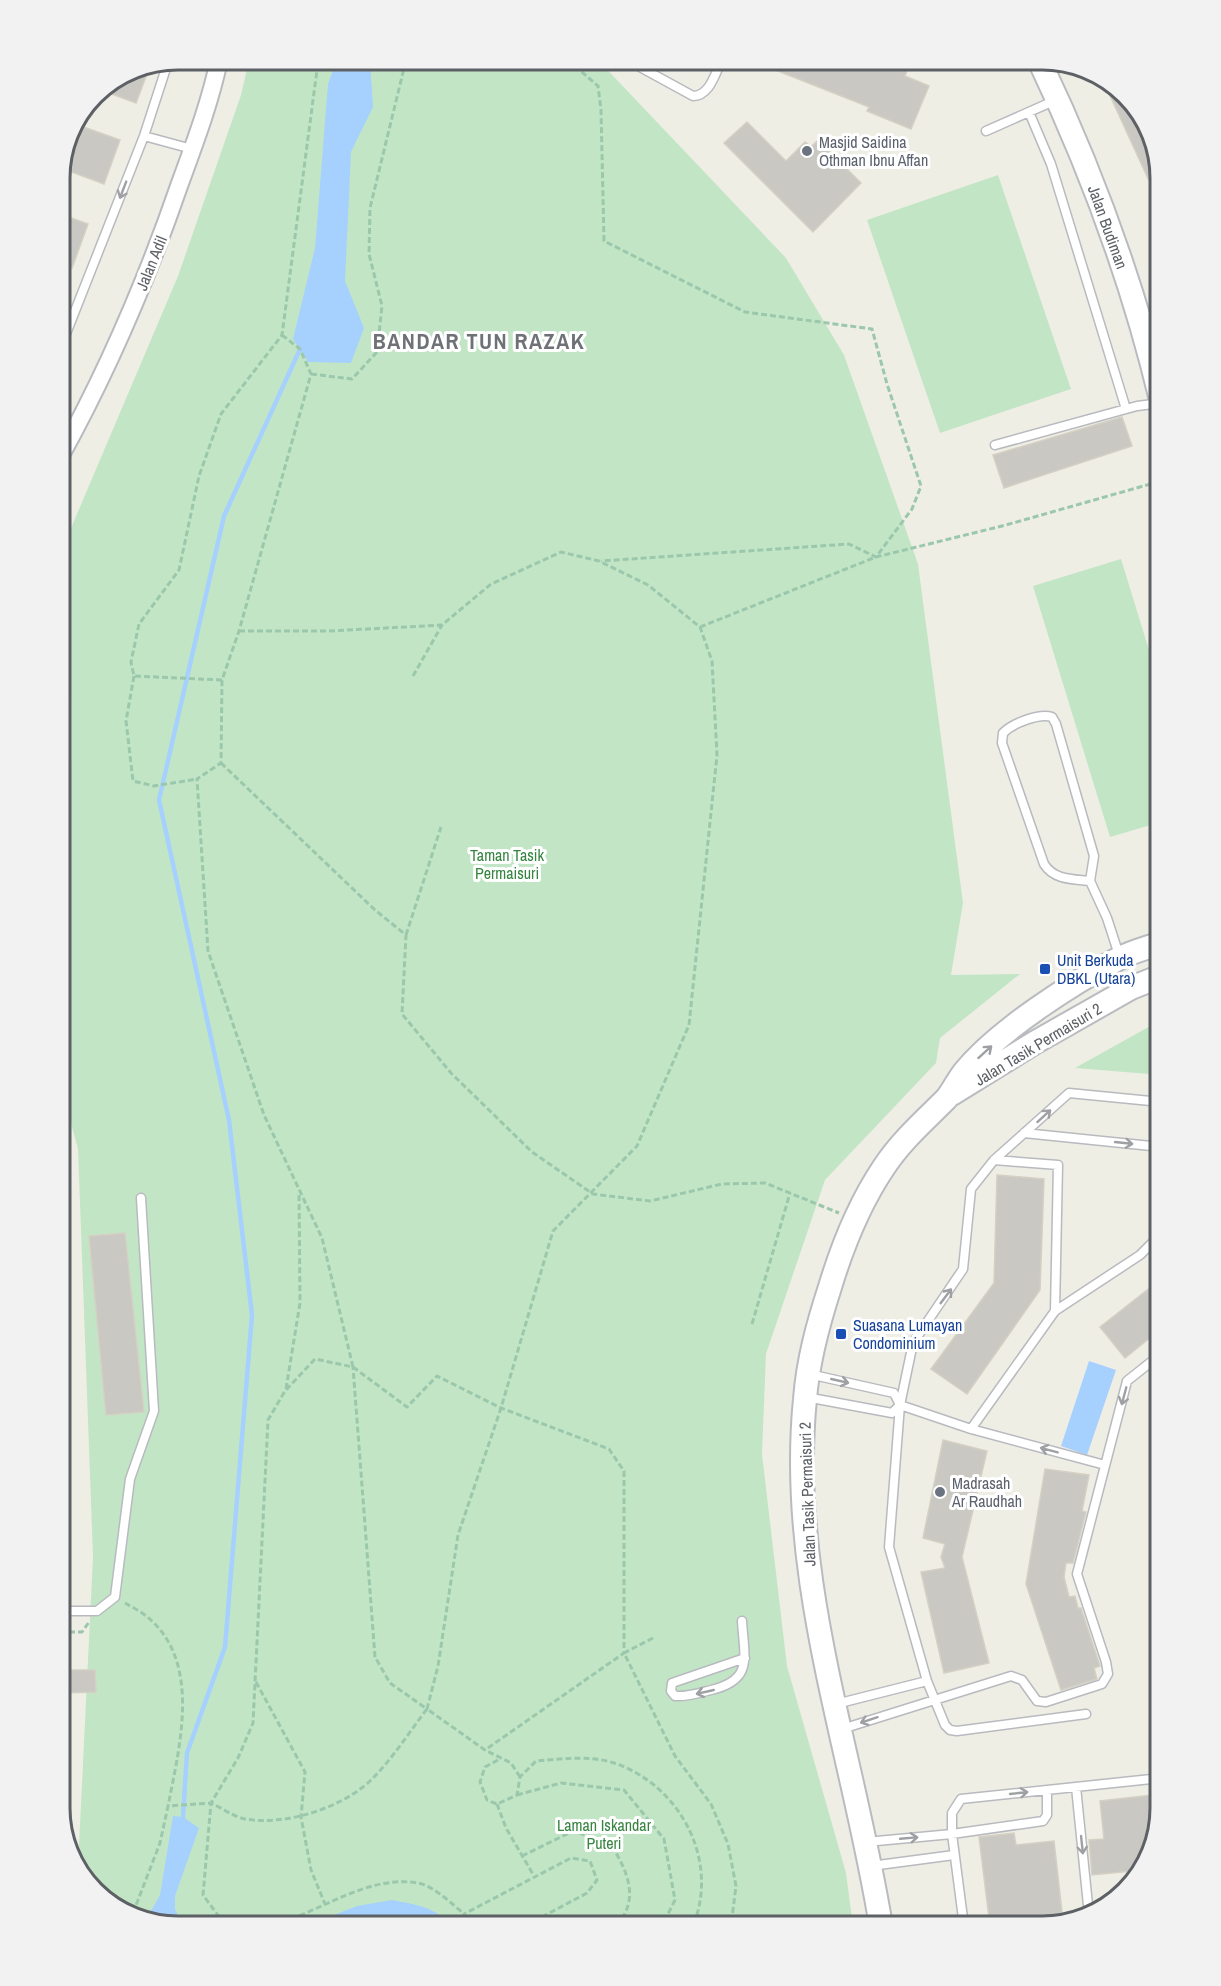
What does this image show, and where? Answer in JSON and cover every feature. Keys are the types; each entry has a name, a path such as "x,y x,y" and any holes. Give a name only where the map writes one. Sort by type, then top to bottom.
{"street":[{"name":"Jalan Adil","path":"71,437 152,264 192,149 216,70"},
{"name":"Jalan Budiman","path":"1044,71 1116,245 1150,354"},
{"name":"Jalan Tasik Permaisuri 2","path":"879,1916 866,1842 814,1607 805,1533 802,1428 808,1374 816,1332 842,1248 855,1220 885,1164 909,1134 948,1096 965,1071 1015,1026 1120,958 1150,947"},
{"name":"Jalan Tasik Permaisuri 2","path":"948,1096 974,1083 1035,1043 1131,988 1150,980"}],"lane":[{"path":"71,321 144,136 165,71"},
{"path":"646,71 693,96 700,96 707,90 717,71"},
{"path":"986,131 1057,100"},
{"path":"1029,112 1051,164 1125,409"},
{"path":"144,136 192,149"},
{"path":"995,445 1150,404"},
{"path":"1090,881 1050,873 1044,864 1002,743 1003,733 1010,726 1046,715 1052,717 1056,724 1094,856 1090,881 1107,918 1120,958"},
{"path":"1086,1714 957,1731 950,1730 945,1725 927,1681 889,1547 900,1405 913,1343 963,1269 971,1188 994,1160 1069,1093 1150,1101"},
{"path":"1024,1133 1150,1146"},
{"path":"994,1160 1058,1165 1055,1311"},
{"path":"70,1611 97,1611 115,1596 130,1479 154,1411 141,1198"},
{"path":"971,1429 1055,1311 1140,1255 1150,1245"},
{"path":"841,1729 1011,1676 1022,1680 1037,1701 1046,1702 1102,1684 1108,1674 1106,1662 1077,1574 1127,1381 1150,1363"},
{"path":"808,1374 894,1393 900,1405 971,1429 1105,1465"},
{"path":"805,1397 892,1413 900,1405"},
{"path":"742,1621 745,1658 740,1676 732,1685 684,1697 675,1696 670,1691 672,1683 745,1658"},
{"path":"836,1704 927,1681"},
{"path":"963,1916 952,1834 952,1813 961,1799 1150,1779"},
{"path":"1076,1787 1088,1905"},
{"path":"866,1842 952,1834 1043,1821 1047,1815 1047,1790"},
{"path":"871,1866 954,1855"}],"path":[{"path":"221,763 197,779 154,786 133,781 126,721 134,676 131,662 139,624 179,570 199,476 221,414 282,335 317,70"},
{"path":"311,374 352,379 377,352 382,306 369,254 370,208 404,70"},
{"path":"580,70 598,86 601,110 604,241 745,312 872,329 887,384 921,486 912,509 876,557"},
{"path":"282,335 300,349 311,374 239,631 222,680 221,763 375,910 406,935"},
{"path":"700,627 876,557 1006,525 1150,484"},
{"path":"599,561 683,558 849,544 876,557"},
{"path":"168,1806 212,1803 242,1819 272,1821 301,1817 338,1802 372,1779 427,1709 438,1666 458,1535 501,1408 553,1231 593,1194 637,1146 689,1025 717,755 711,661 700,627 648,585 599,561 561,552 491,584 442,625 413,676"},
{"path":"239,631 330,631 442,625"},
{"path":"134,676 222,680"},
{"path":"197,779 208,951 264,1114 322,1238 352,1367 375,1657 390,1683 484,1750 511,1763 520,1777"},
{"path":"441,827 406,935 402,1014 451,1073 532,1152 593,1194 650,1201 722,1184 765,1183 855,1220"},
{"path":"285,1391 300,1303 299,1190"},
{"path":"752,1324 790,1193"},
{"path":"218,1915 203,1895 212,1803 238,1758 253,1723 268,1420 285,1391 315,1359 352,1367 407,1407 437,1376 501,1408 609,1449 624,1471 624,1653 675,1756 711,1804 728,1844 736,1886 732,1916"},
{"path":"115,1596 153,1622 170,1647 179,1669 183,1701 182,1733 160,1843 136,1906"},
{"path":"70,1632 82,1632 97,1611"},
{"path":"484,1750 624,1653 653,1638"},
{"path":"255,1680 305,1772 301,1817 311,1870 325,1904"},
{"path":"517,1795 520,1777 536,1761 572,1758 613,1762 652,1782 679,1808 694,1841 702,1878 697,1916"},
{"path":"499,1759 485,1767 480,1782 487,1800 497,1804 517,1795 561,1783 624,1790 664,1839 675,1900 667,1916"},
{"path":"497,1804 506,1828 534,1876"},
{"path":"522,1856 573,1831 610,1843 627,1870 631,1900 622,1916"},
{"path":"295,1915 380,1884 420,1884 447,1899 464,1914 571,1858 590,1861 597,1880 587,1893 545,1915"}],"green space":[{"name":"Taman Tasik Permaisuri","path":"247,70 608,70 786,258 844,355 918,564 963,903 951,975 1020,974 940,1038 936,1063 825,1180 766,1354 762,1454 787,1666 846,1873 852,1916 171,1915 144,1910 118,1897 97,1879 79,1848 93,1557 78,1149 70,1121 71,529 178,276 241,95"},
{"path":"998,175 1071,389 940,433 867,220"},
{"path":"1121,559 1150,653 1150,825 1110,837 1033,586"},
{"path":"1150,1026 1150,1074 1075,1068"}],"water":[{"path":"333,70 371,70 373,107 351,152 345,281 364,328 351,363 308,362 293,339 315,248 328,84"},
{"path":"1089,1361 1116,1370 1087,1455 1061,1446"},
{"path":"173,1816 183,1817 199,1828 175,1896 175,1909 178,1915 151,1912 160,1895"},
{"path":"392,1900 432,1910 440,1915 334,1915 357,1906"}],"building":[{"path":"777,71 907,71 905,76 929,86 911,129 867,111 869,107"},
{"path":"146,75 136,103 112,94 124,85"},
{"path":"1109,93 1124,107 1142,137 1150,164 1150,183"},
{"path":"747,122 786,161 805,142 811,147 818,140 861,183 813,232 724,143"},
{"path":"84,127 120,140 104,184 71,172 74,151"},
{"path":"71,218 88,224 71,268"},
{"path":"1122,417 1132,446 1004,488 993,455"},
{"path":"997,1175 1044,1179 1040,1290 967,1394 931,1369 994,1283"},
{"path":"125,1233 144,1412 106,1415 89,1236"},
{"path":"1150,1288 1150,1338 1125,1358 1100,1327"},
{"path":"943,1440 987,1451 962,1557 989,1663 944,1673 921,1572 945,1568 941,1557 945,1544 923,1538"},
{"path":"1045,1469 1089,1475 1082,1511 1086,1512 1073,1563 1066,1563 1064,1577 1069,1597 1075,1596 1078,1608 1081,1608 1100,1666 1094,1668 1097,1679 1061,1690 1026,1584"},
{"path":"70,1670 95,1670 96,1692 70,1693"},
{"path":"1150,1795 1150,1822 1147,1835 1136,1862 1129,1871 1092,1875 1089,1840 1104,1839 1100,1801"},
{"path":"1014,1833 1016,1845 1054,1841 1062,1914 989,1916 979,1837"}],"waterway":[{"path":"183,1817 187,1753 225,1647 252,1315 229,1120 159,800 224,516 300,349"}],"place":[{"name":"Masjid Saidina Othman Ibnu Affan","path":"807,151"},
{"name":"Unit Berkuda DBKL (Utara)","path":"1045,969"},
{"name":"Suasana Lumayan Condominium","path":"841,1334"},
{"name":"Madrasah Ar Raudhah","path":"940,1492"}],"district":[{"name":"BANDAR TUN RAZAK","path":"479,341"}],"park label":[{"name":"Laman Iskandar Puteri","path":"604,1834"}]}
